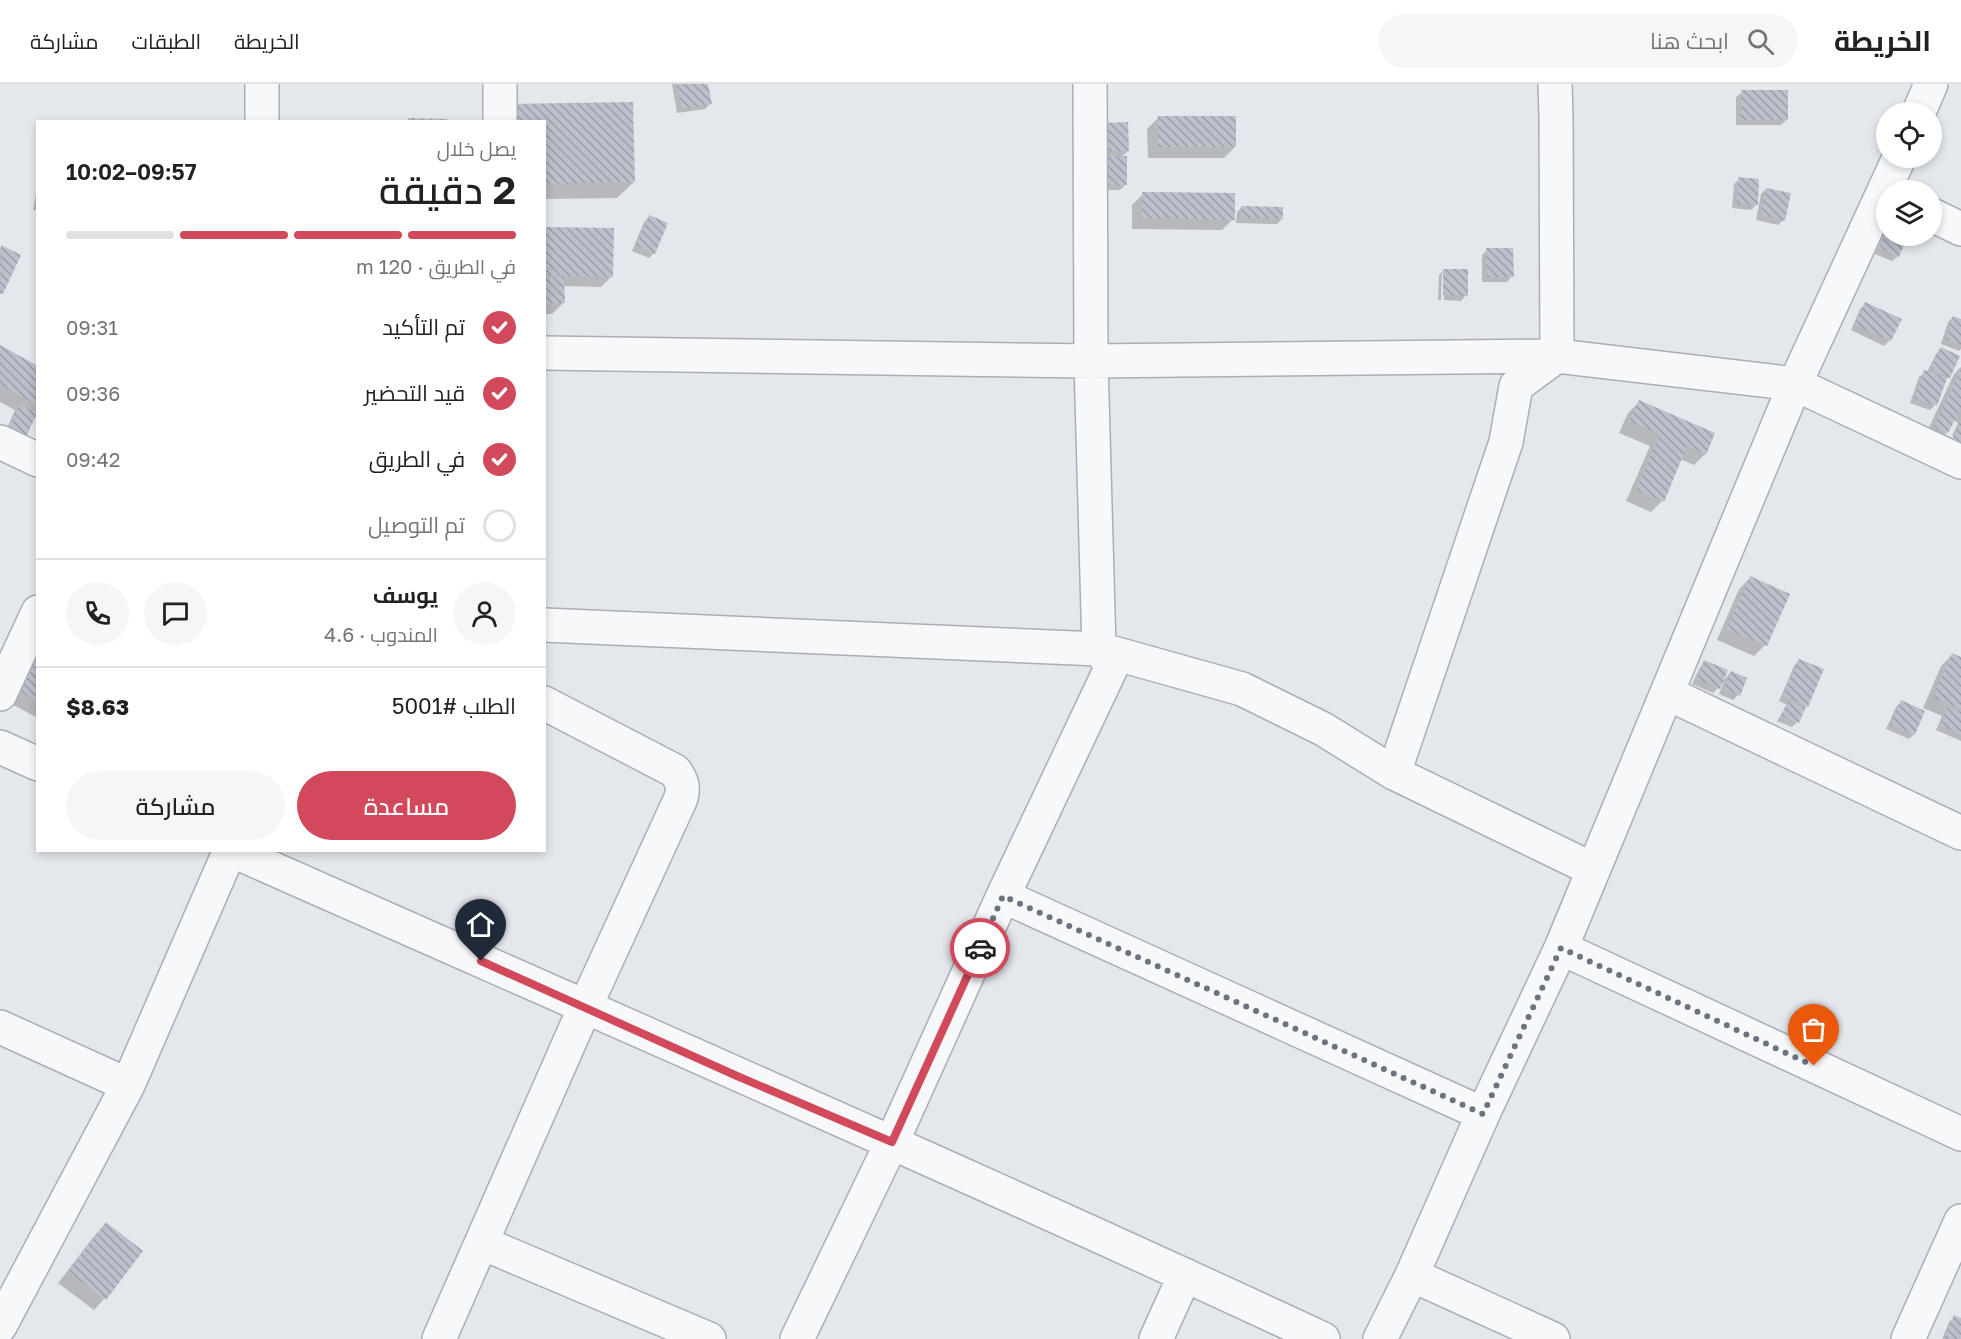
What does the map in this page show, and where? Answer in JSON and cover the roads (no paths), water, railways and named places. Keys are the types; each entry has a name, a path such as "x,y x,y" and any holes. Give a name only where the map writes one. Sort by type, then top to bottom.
{"street":[{"path":"262,84 262,120"},
{"path":"500,84 500,120"},
{"path":"796,1339 892,1142 1003,896 1112,666 1099,649 1091,361 1090,84"},
{"path":"1555,84 1557,356"},
{"path":"1923,102 1931,84"},
{"path":"1380,1339 1412,1275 1483,1114 1561,948 1795,384 1876,213"},
{"path":"1942,219 1961,229"},
{"path":"546,353 1091,361 1557,356 1795,384 1961,462"},
{"path":"1394,774 1506,442 1516,386 1557,356"},
{"path":"0,442 36,459"},
{"path":"0,694 36,616"},
{"path":"546,625 1099,649 1242,689 1323,729 1394,774 1592,869"},
{"path":"1667,693 1961,833"},
{"path":"439,1339 585,1007 681,798 683,789 682,781 675,771 546,704"},
{"path":"0,747 36,763"},
{"path":"0,1326 128,1085 230,852"},
{"path":"236,852 737,1076 892,1142 1323,1339"},
{"path":"1003,896 1483,1114"},
{"path":"1561,948 1961,1134"},
{"path":"0,1027 128,1085"},
{"path":"1908,1339 1961,1221"},
{"path":"482,1243 709,1339"},
{"path":"1156,1339 1185,1275"},
{"path":"1412,1275 1553,1339"},
{"path":"0,1332 19,1339"}]}
